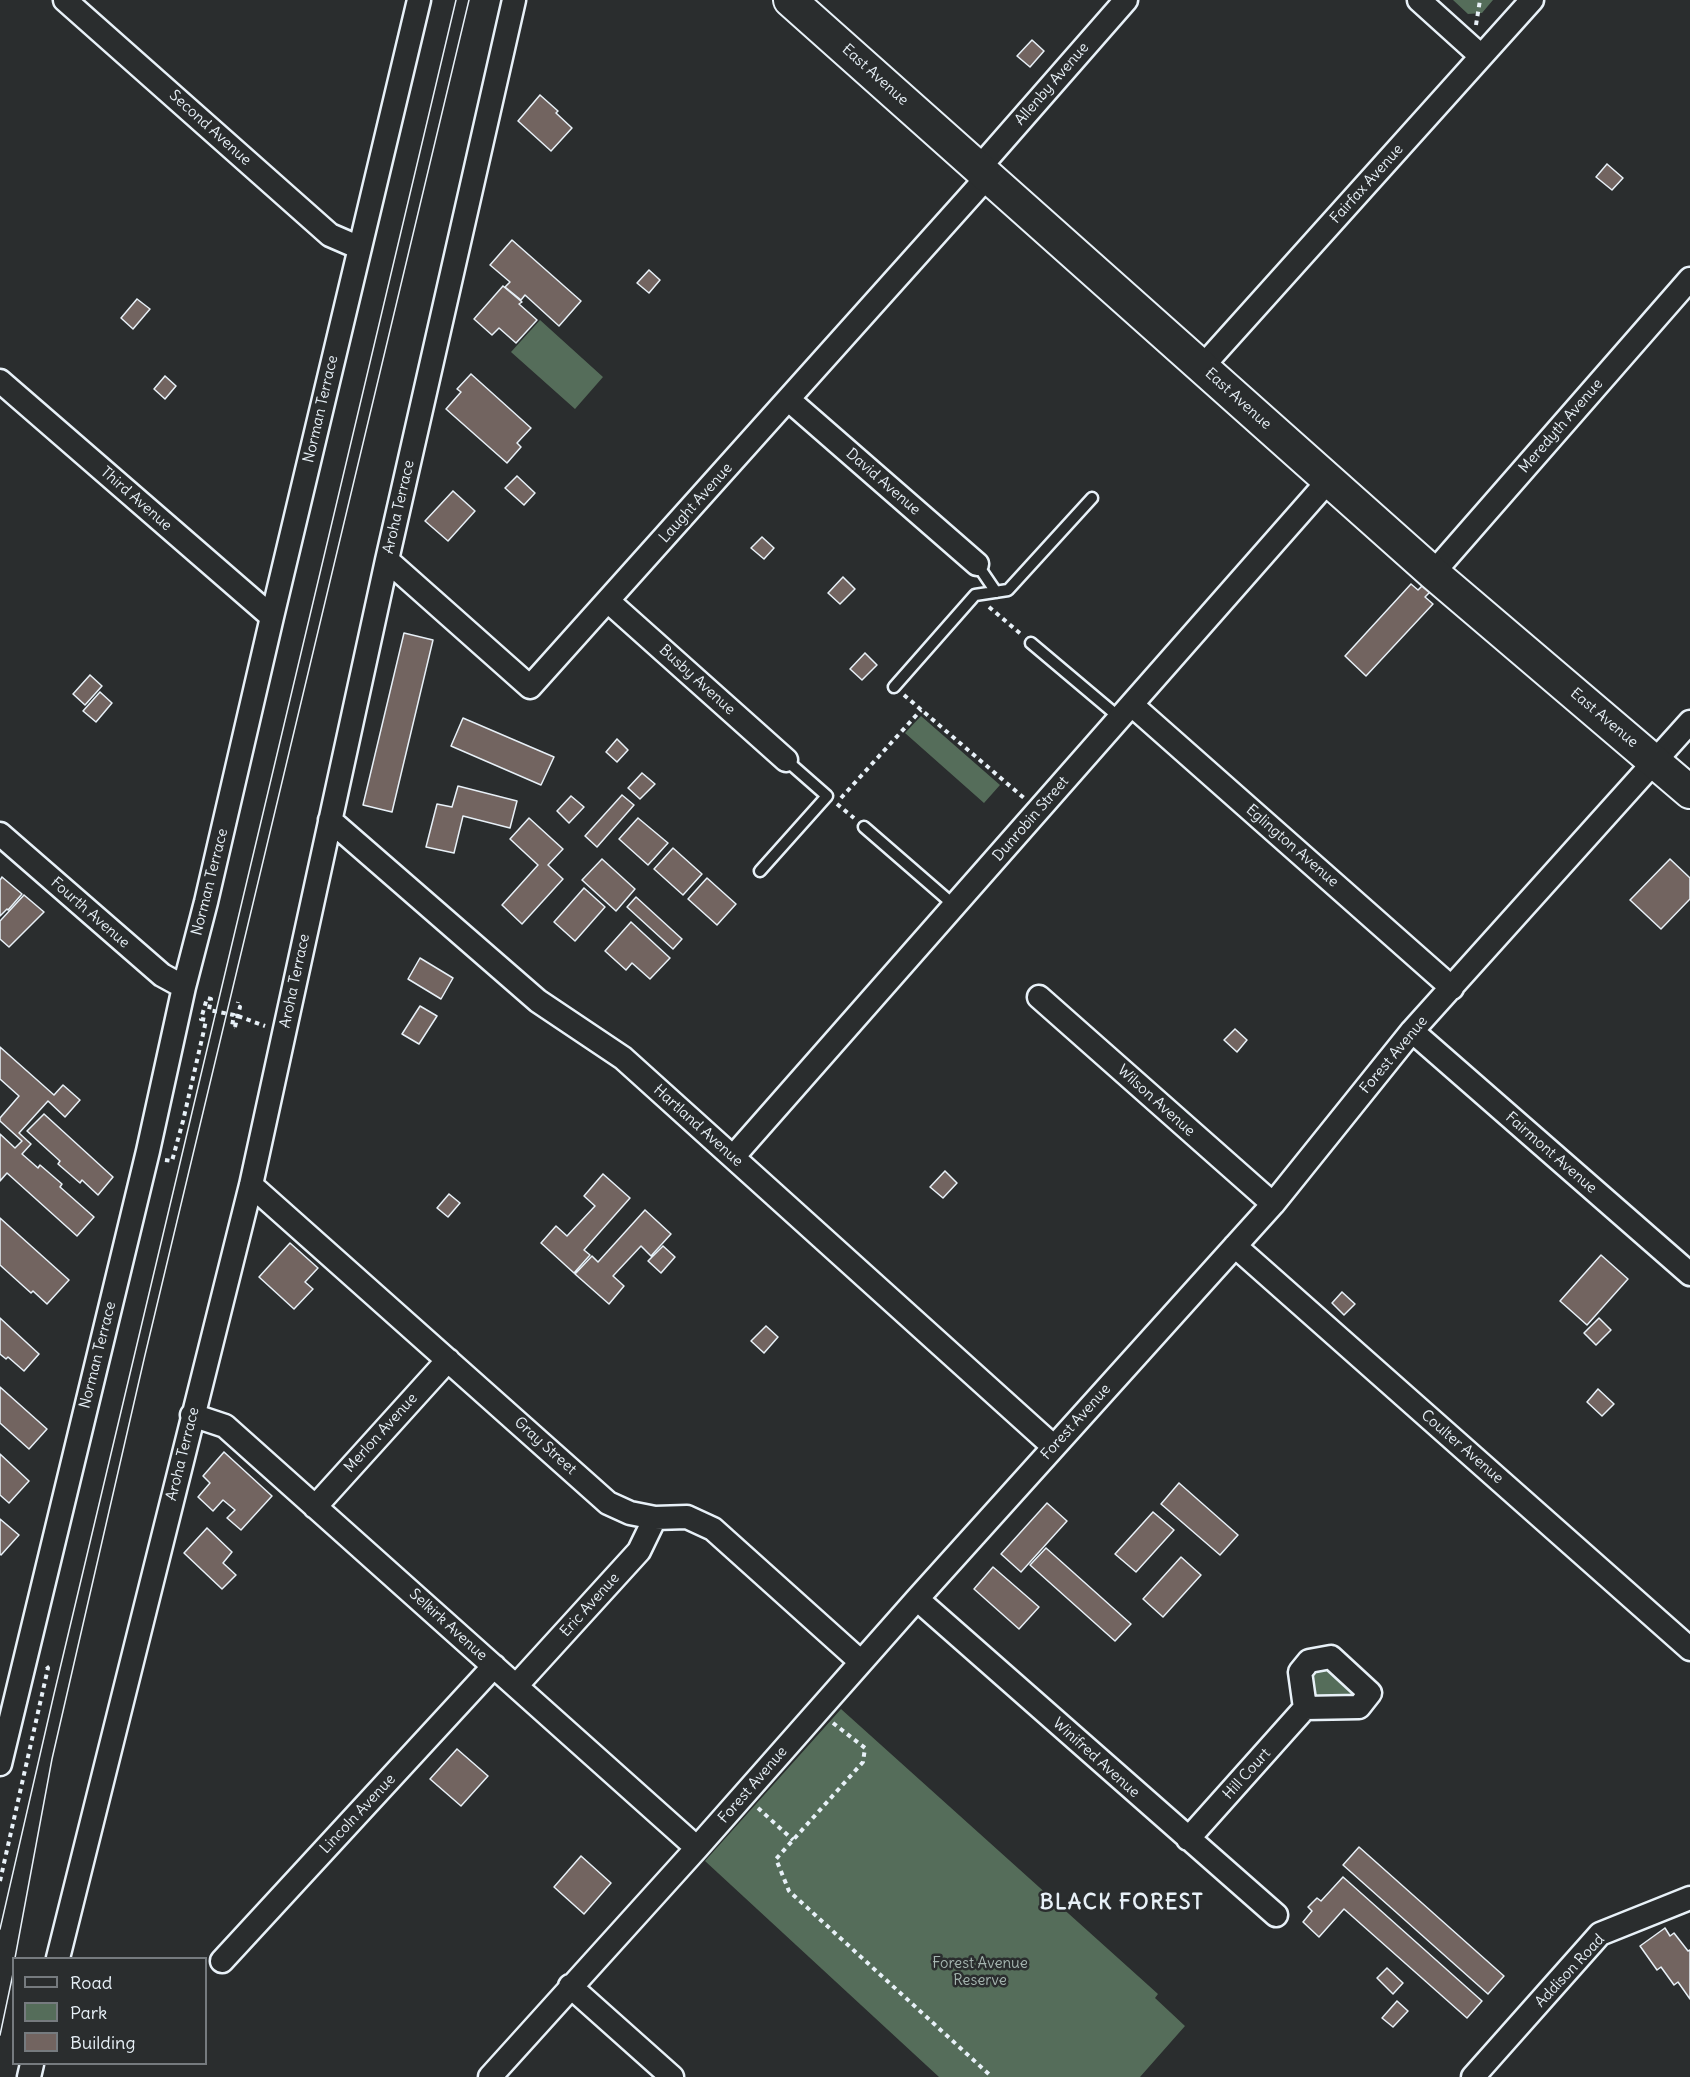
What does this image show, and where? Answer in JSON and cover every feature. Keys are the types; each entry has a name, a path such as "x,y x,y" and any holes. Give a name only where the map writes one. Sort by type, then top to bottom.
{"street":[{"name":"Second Avenue","path":"65,0 330,235 360,248"},
{"name":"Norman Terrace","path":"0,1764 148,1151 184,987 207,902 272,617 419,0"},
{"name":"Aroha Terrace","path":"58,1957 192,1414 251,1185 387,560 514,0"},
{"name":"East Avenue","path":"790,0 1433,573 1690,792"},
{"name":"Allenby Avenue","path":"983,172 1126,0"},
{"path":"1419,0 1482,56"},
{"name":"Fairfax Avenue","path":"1202,367 1532,0"},
{"name":"Laught Avenue","path":"387,560 530,687 789,400 983,172"},
{"name":"Meredyth Avenue","path":"1433,573 1690,279"},
{"name":"Third Avenue","path":"0,381 272,617"},
{"name":"David Avenue","path":"789,400 977,564"},
{"name":"Dunrobin Street","path":"733,1157 1329,480"},
{"name":"Busby Avenue","path":"608,601 786,760"},
{"name":"Eglington Avenue","path":"1126,711 1452,988"},
{"name":"Forest Avenue","path":"490,2077 1273,1204 1412,1031 1690,722"},
{"name":"Hartland Avenue","path":"330,820 538,1001 623,1058 1054,1447"},
{"name":"Fourth Avenue","path":"0,834 162,975 184,987"},
{"name":"Wilson Avenue","path":"1039,997 1273,1204"},
{"name":"Fairmont Avenue","path":"1412,1031 1690,1274"},
{"name":"Gray Street","path":"251,1185 608,1503 630,1513 655,1518 687,1517 713,1529 861,1662"},
{"name":"Coulter Avenue","path":"1235,1246 1690,1648"},
{"name":"Merlon Avenue","path":"315,1507 448,1360"},
{"name":"Selkirk Avenue","path":"192,1414 225,1426 697,1848"},
{"name":"Eric Avenue","path":"516,1686 639,1551 655,1518"},
{"name":"Winifred Avenue","path":"917,1599 1276,1915"},
{"name":"Lincoln Avenue","path":"222,1961 494,1666"},
{"name":"Hill Court","path":"1188,1839 1305,1708"},
{"name":"Addison Road","path":"1473,2077 1600,1934 1690,1898"},
{"path":"570,1986 672,2077"}],"lane":[{"path":"894,687 975,596 1008,590 1092,498"},
{"path":"977,564 996,592"},
{"path":"1031,643 1126,711"},
{"path":"760,871 827,795 786,760"},
{"path":"864,828 955,906"}],"path":[{"path":"975,596 1031,643"},
{"path":"894,687 1039,810"},
{"path":"837,804 921,710"},
{"path":"827,795 864,828"},
{"path":"165,1159 172,1161 183,1121 206,1020 201,1019 207,998 211,999 209,1010 234,1016 232,1026 235,1027 240,1007 237,1006 238,1002"},
{"path":"238,1016 284,1033"},
{"path":"0,1881 48,1668 43,1662 25,1656"},
{"path":"831,1721 864,1748 863,1762 776,1859 789,1892 992,2077"},
{"path":"755,1805 793,1840"}],"green space":[{"path":"1453,0 1493,0 1482,13 1468,14"},
{"path":"540,320 603,377 575,409 511,352"},
{"path":"921,716 1000,785 984,803 905,733"},
{"path":"1330,1667 1356,1694 1353,1698 1318,1696 1314,1693 1311,1680 1317,1669"},
{"name":"Forest Avenue Reserve","path":"841,1709 1158,1994 1155,1998 1185,2026 1140,2077 939,2077 705,1861"}],"building":[{"path":"1032,40 1044,51 1030,67 1017,56"},
{"path":"540,95 572,128 551,151 518,121"},
{"path":"1607,164 1623,178 1612,190 1596,177"},
{"path":"512,240 581,301 559,326 525,295 521,300 505,287 510,282 490,265"},
{"path":"649,270 660,280 649,293 637,283"},
{"path":"503,286 522,302 519,304 537,320 516,343 499,328 492,335 474,319"},
{"path":"137,299 150,309 133,329 121,318"},
{"path":"471,374 531,428 517,443 521,447 507,463 446,409 461,392 457,389"},
{"path":"165,376 176,386 165,399 154,389"},
{"path":"517,476 535,493 524,505 505,488"},
{"path":"453,491 475,511 448,541 425,521"},
{"path":"762,537 774,548 764,559 751,548"},
{"path":"843,577 855,589 840,604 828,593"},
{"path":"1411,584 1418,590 1423,585 1430,592 1425,597 1433,604 1366,676 1345,656"},
{"path":"404,633 433,640 392,812 363,805"},
{"path":"865,653 877,665 862,680 850,669"},
{"path":"90,675 102,686 85,705 73,694"},
{"path":"100,692 112,703 96,722 83,711"},
{"path":"463,718 554,757 541,785 451,746"},
{"path":"617,739 628,750 617,762 606,752"},
{"path":"642,773 655,784 640,799 628,788"},
{"path":"458,786 517,801 510,828 463,816 454,853 426,847 437,804 452,807"},
{"path":"622,795 634,805 597,847 585,836"},
{"path":"571,796 584,807 569,823 557,811"},
{"path":"529,818 563,849 548,865 563,879 522,924 502,905 538,865 510,839"},
{"path":"638,818 668,843 648,865 619,839"},
{"path":"673,848 702,874 683,895 654,869"},
{"path":"602,859 635,889 616,911 582,880"},
{"path":"1670,859 1690,878 1690,899 1661,929 1630,900"},
{"path":"2,877 22,894 0,916 0,880"},
{"path":"707,878 736,904 717,925 688,899"},
{"path":"584,888 605,907 575,941 554,922"},
{"path":"24,895 44,912 9,947 0,939 0,921"},
{"path":"636,897 682,939 673,949 627,907"},
{"path":"631,922 670,958 650,979 632,963 626,970 605,951"},
{"path":"420,958 453,978 441,999 408,979"},
{"path":"420,1006 437,1016 419,1044 402,1034"},
{"path":"1235,1029 1247,1040 1237,1052 1224,1040"},
{"path":"0,1047 54,1095 63,1085 80,1100 65,1117 48,1101 19,1133 31,1144 22,1154 38,1168 40,1165 62,1184 60,1187 94,1217 77,1236 7,1173 0,1181 0,1134 15,1148 22,1141 0,1121 0,1118 19,1096 0,1079"},
{"path":"44,1114 113,1177 98,1195 82,1180 80,1183 58,1164 60,1161 27,1131"},
{"path":"945,1171 957,1183 943,1198 930,1187"},
{"path":"603,1174 630,1198 584,1250 590,1255 574,1273 541,1243 556,1226 567,1236 595,1206 584,1196"},
{"path":"449,1194 460,1203 448,1217 437,1208"},
{"path":"645,1210 671,1234 651,1256 641,1246 613,1276 624,1286 609,1304 575,1274 592,1256 598,1262"},
{"path":"0,1218 69,1280 47,1304 0,1265"},
{"path":"290,1243 318,1268 305,1282 313,1289 294,1309 259,1277"},
{"path":"663,1246 675,1257 661,1273 648,1261"},
{"path":"1601,1255 1628,1279 1587,1325 1560,1301"},
{"path":"1342,1292 1355,1304 1344,1315 1332,1303"},
{"path":"0,1318 39,1354 24,1371 8,1357 6,1359 0,1354"},
{"path":"1599,1318 1611,1330 1596,1345 1584,1333"},
{"path":"766,1326 778,1337 764,1353 751,1341"},
{"path":"0,1387 47,1429 29,1449 0,1423"},
{"path":"1598,1389 1614,1404 1602,1416 1587,1402"},
{"path":"224,1452 272,1496 241,1530 227,1518 235,1510 223,1500 213,1511 198,1497 210,1483 203,1476"},
{"path":"0,1454 29,1481 9,1503 0,1495"},
{"path":"1179,1483 1238,1535 1220,1555 1161,1504"},
{"path":"1047,1503 1067,1521 1021,1572 1001,1554"},
{"path":"1153,1512 1174,1530 1136,1572 1115,1554"},
{"path":"0,1519 19,1535 1,1555 0,1554"},
{"path":"207,1528 232,1552 223,1563 236,1575 222,1589 184,1553"},
{"path":"1046,1548 1131,1624 1115,1641 1030,1565"},
{"path":"1181,1557 1201,1575 1163,1617 1143,1599"},
{"path":"993,1567 1039,1607 1019,1629 974,1589"},
{"path":"457,1749 488,1776 461,1806 430,1779"},
{"path":"1359,1847 1504,1976 1488,1994 1343,1865"},
{"path":"581,1856 611,1883 584,1914 554,1887"},
{"path":"1343,1877 1482,2001 1467,2018 1344,1909 1319,1937 1303,1922 1312,1911 1308,1907 1317,1898 1321,1901"},
{"path":"1665,1928 1670,1936 1674,1933 1688,1951 1690,1950 1690,1999 1678,1982 1674,1985 1661,1967 1657,1970 1640,1946"},
{"path":"1387,1968 1403,1983 1393,1994 1377,1978"},
{"path":"1397,2001 1408,2011 1393,2027 1382,2018"}],"tram line":[{"path":"0,1929 456,0"},
{"path":"15,1957 52,1759 145,1355 469,0"},
{"path":"0,2035 12,1978"}],"district":[{"name":"BLACK FOREST","path":"1122,1903"}]}
